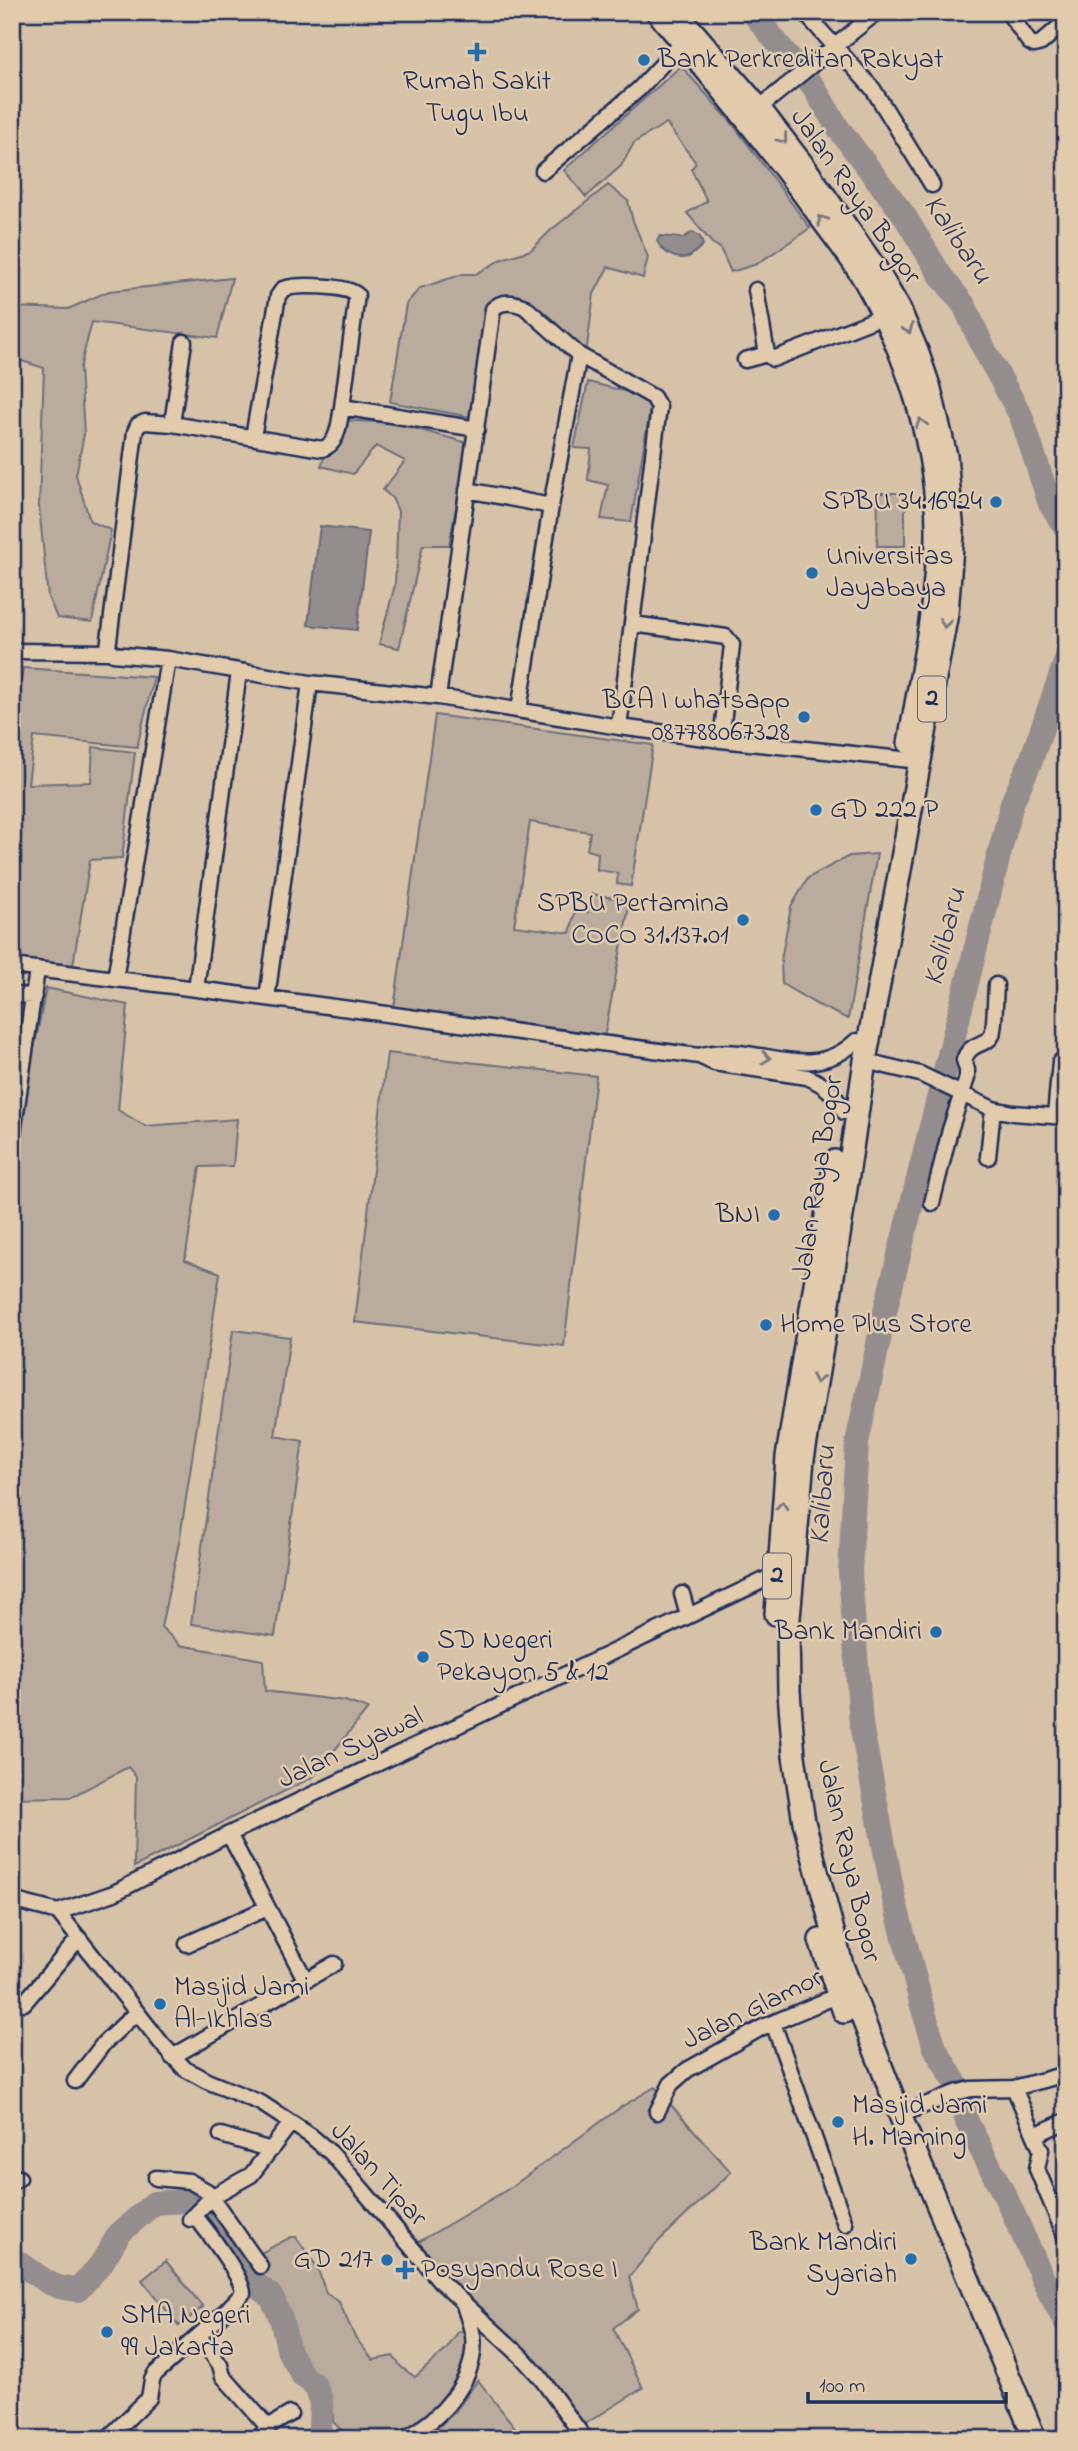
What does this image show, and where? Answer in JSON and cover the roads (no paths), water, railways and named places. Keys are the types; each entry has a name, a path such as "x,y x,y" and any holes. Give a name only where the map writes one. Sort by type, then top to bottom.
{"highway":[{"name":"Jalan Raya Bogor","path":"657,12 766,142 864,278 884,316 938,458"},
{"name":"Jalan Raya Bogor","path":"676,12 759,108 876,268 899,308 930,389 938,458 935,573 913,760 862,1032 824,1336 803,1459 788,1629 790,1725 799,1792 844,1992 900,2115 1035,2439"},
{"name":"Jalan Raya Bogor","path":"862,1032 865,1061 851,1113 787,1457 777,1574 775,1684 779,1744 787,1800 814,1918 1019,2439"}],"street":[{"path":"804,12 873,89 932,185"},
{"path":"759,108 877,12"},
{"path":"1008,12 1032,44 1041,43 1066,21"},
{"path":"543,170 639,89 683,42"},
{"path":"110,652 109,640 135,432 141,423 172,424 253,437 327,448 334,440 342,407 357,295 347,289 283,289 278,296 253,437"},
{"path":"756,290 766,354 770,358 775,359 884,316"},
{"path":"438,697 494,309 497,305 508,302 525,307 579,355 653,397 659,407 619,727"},
{"path":"172,424 184,342"},
{"path":"745,360 766,354"},
{"path":"519,710 551,506 579,355"},
{"path":"342,407 477,429"},
{"path":"467,490 551,506"},
{"path":"633,624 726,637 730,640 732,645 721,740"},
{"path":"12,651 110,652 168,659 310,683 438,697 619,727 913,760"},
{"path":"115,979 168,659"},
{"path":"196,989 239,672"},
{"path":"267,998 310,683"},
{"path":"12,966 699,1056 716,1052 735,1054 808,1070 851,1113"},
{"path":"12,1140 37,970"},
{"path":"932,1203 956,1090 968,1073 965,1055 972,1046 986,1041 992,1035 996,985"},
{"path":"12,995 34,996"},
{"path":"808,1070 843,1053 862,1032"},
{"path":"865,1061 920,1074 993,1109 1060,1116 1060,1062"},
{"path":"988,1157 993,1109"},
{"name":"Jalan Syawal","path":"58,1912 114,1893 229,1834 777,1574"},
{"path":"682,1594 688,1616"},
{"path":"229,1834 305,1979"},
{"path":"12,1900 58,1912"},
{"path":"187,1944 267,1908"},
{"name":"Jalan Tipar","path":"58,1912 185,2069 261,2103 332,2154 401,2237 464,2304 540,2377 585,2439"},
{"path":"24,2003 79,1938"},
{"path":"172,2056 334,1964"},
{"name":"Jalan Glamor","path":"657,2112 666,2091 681,2074 739,2039 844,1992"},
{"path":"75,2081 104,2043 137,2012"},
{"path":"773,2023 845,2224"},
{"path":"900,2115 955,2092 1014,2088 1066,2074"},
{"path":"1014,2088 1041,2150 1037,2169 1066,2238"},
{"path":"1035,2134 1066,2121"},
{"path":"107,2439 149,2398 155,2374 243,2293 241,2282 194,2214 212,2197 251,2175 291,2123"},
{"path":"220,2135 271,2150"},
{"path":"156,2178 190,2181 212,2197 260,2266"},
{"path":"404,2439 442,2412 464,2382 473,2339 464,2304"},
{"path":"199,2336 263,2433 290,2414"}],"waterway":[{"name":"Kalibaru","path":"752,12 814,88 838,128 904,215 941,276 964,305 983,347 1021,416 1050,504 1066,528"},
{"name":"Kalibaru","path":"1066,660 1030,763 1012,803 886,1307 857,1443 850,1572 861,1724 894,1899 922,2006 935,2048 958,2087 967,2122 1066,2323"},
{"path":"12,2259 49,2283 78,2290 101,2264 119,2234 154,2203 182,2201 202,2209 220,2226 246,2276 271,2297 281,2318 289,2352 303,2376 315,2385 321,2400 320,2431 316,2439"}],"place":[{"name":"Rumah Sakit Tugu Ibu","path":"477,52"},
{"name":"Bank Perkreditan Rakyat","path":"644,60"},
{"name":"SPBU 34.16924","path":"996,502"},
{"name":"Universitas Jayabaya","path":"812,573"},
{"name":"BCA I whatsapp 087788067328","path":"804,717"},
{"name":"GD 222 P","path":"816,810"},
{"name":"SPBU Pertamina COCO 31.137.01","path":"743,920"},
{"name":"BNI","path":"774,1215"},
{"name":"Home Plus Store","path":"766,1325"},
{"name":"Bank Mandiri","path":"936,1632"},
{"name":"SD Negeri Pekayon 5 & 12","path":"423,1657"},
{"name":"Masjid Jami Al-Ikhlas","path":"160,2004"},
{"name":"Masjid Jami H. Maming","path":"838,2122"},
{"name":"Bank Mandiri Syariah","path":"911,2259"},
{"name":"GD 217","path":"387,2260"},
{"name":"Posyandu Rose I","path":"405,2270"},
{"name":"SMA Negeri 99 Jakarta","path":"107,2332"}]}
